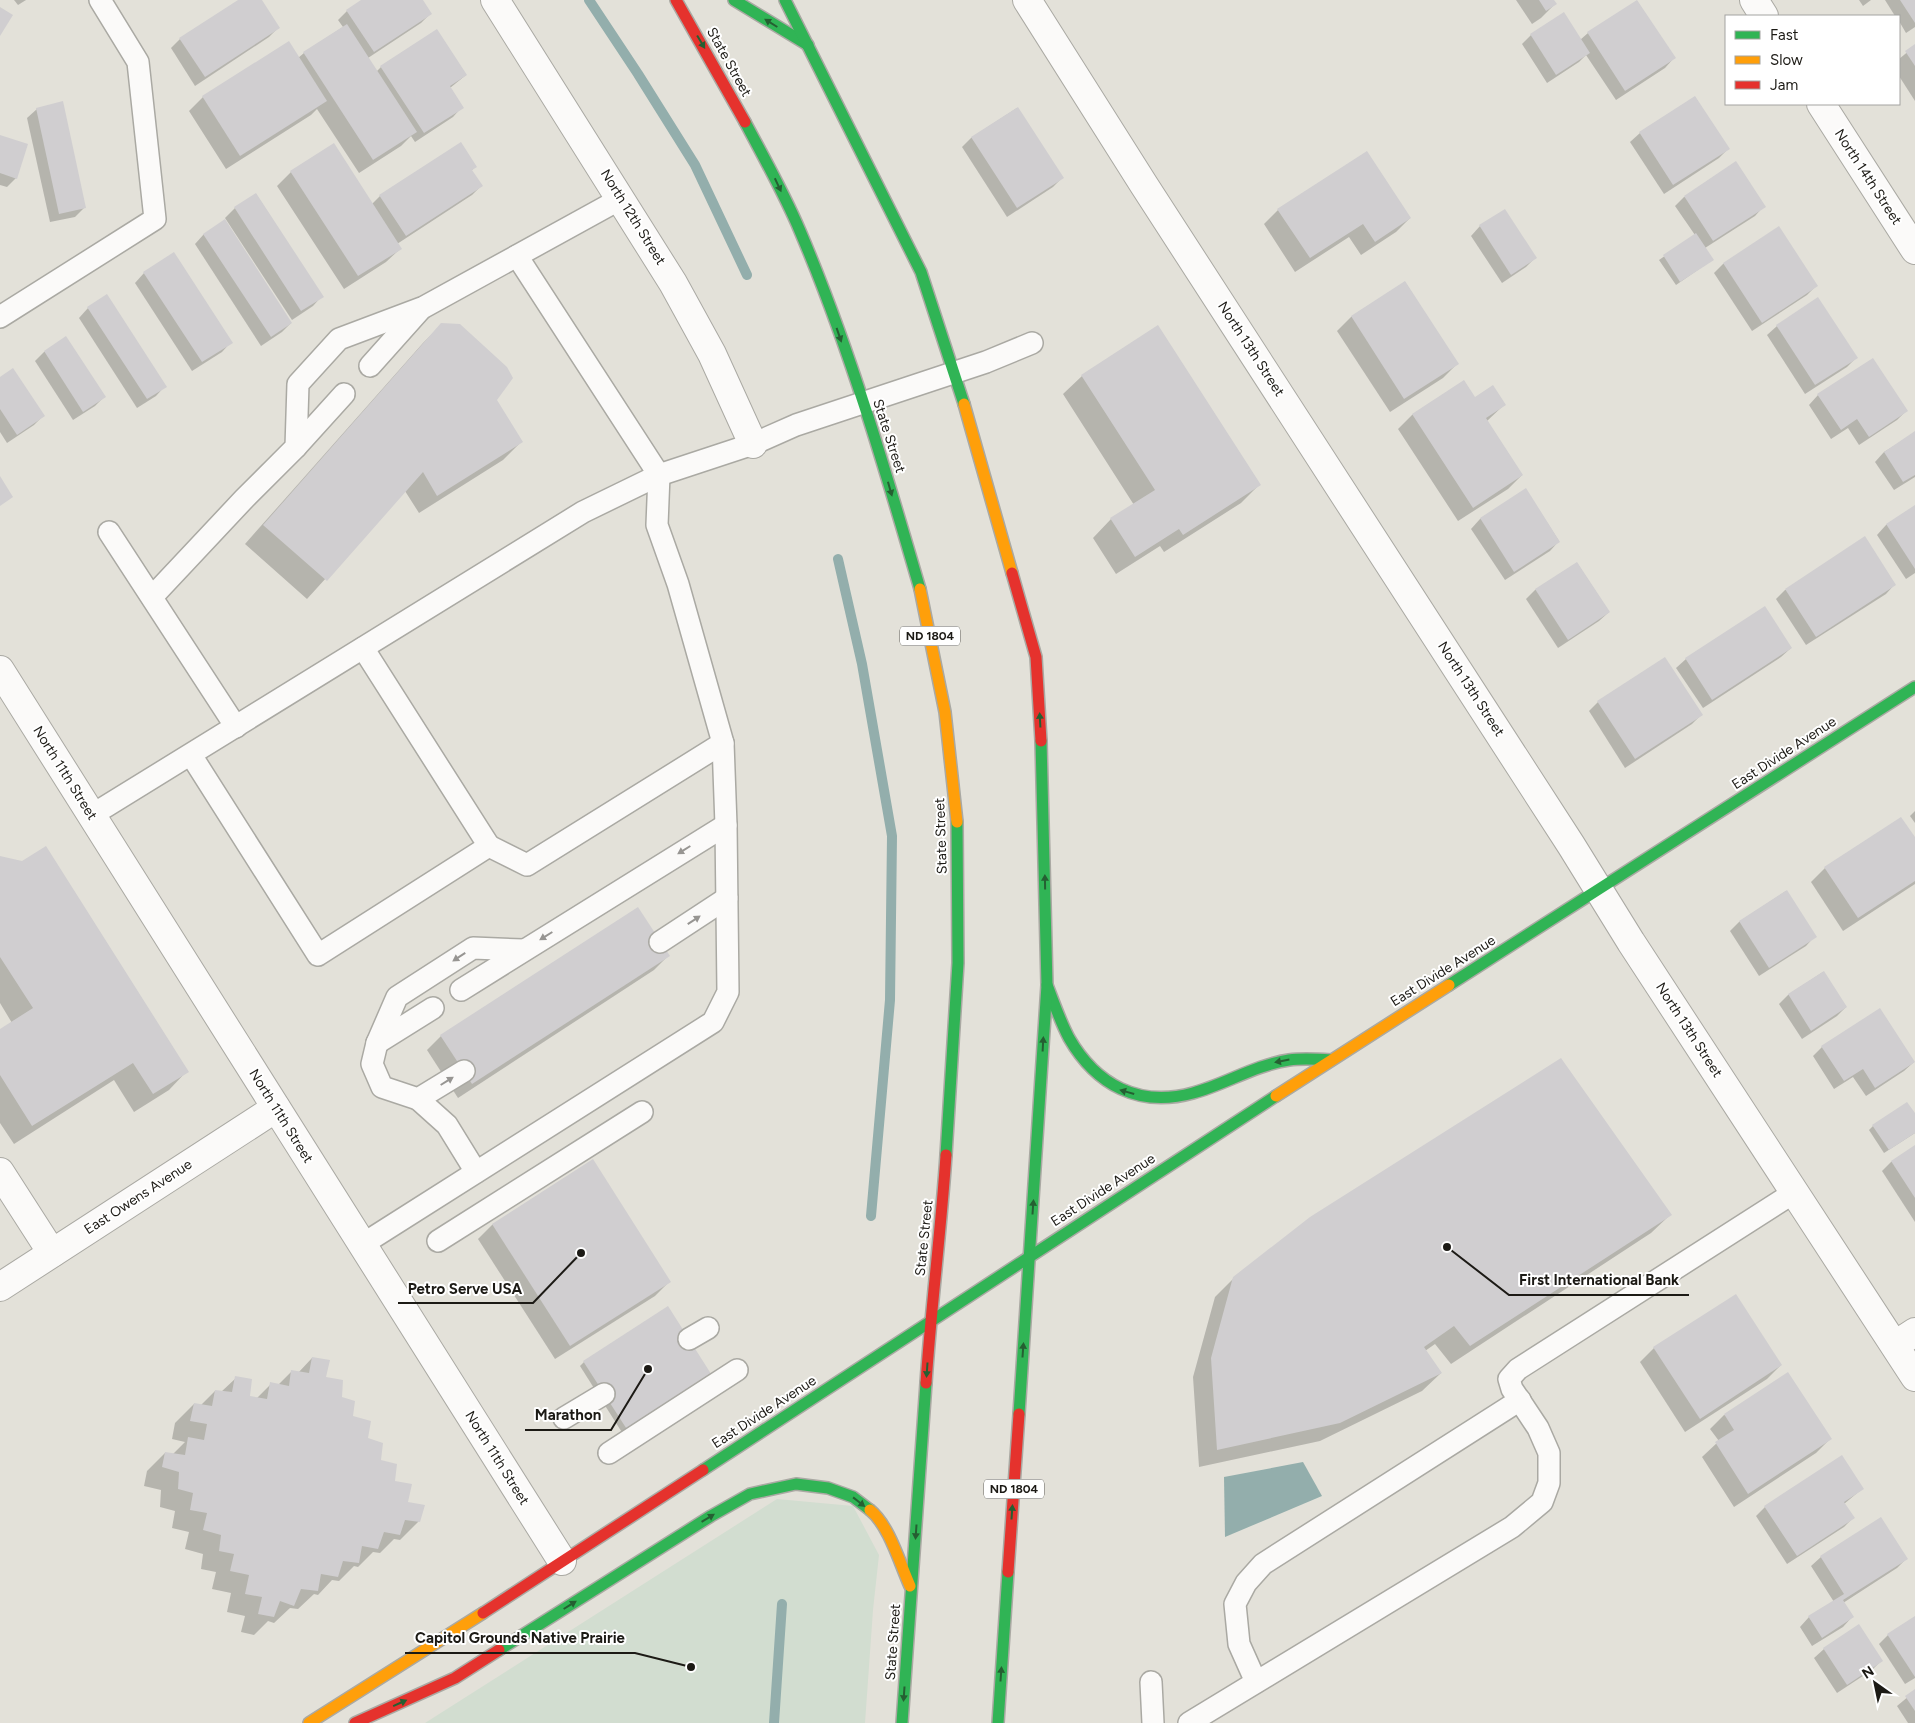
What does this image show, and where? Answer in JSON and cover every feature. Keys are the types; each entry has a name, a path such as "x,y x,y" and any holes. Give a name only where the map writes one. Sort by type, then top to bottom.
{"main road":[{"name":"State Street","path":"676,0 709,56 772,172 799,229 821,283 882,460 922,596 945,712 957,821 958,963 942,1218 930,1321 902,1723"},
{"path":"734,0 808,45"},
{"name":"ND 1804","path":"785,0 921,272 955,373 1036,658 1042,750 1046,985 1030,1255 998,1723"},
{"name":"East Divide Avenue","path":"309,1723 562,1561 1331,1060 1915,687"},
{"path":"1046,985 1068,1037 1082,1058 1107,1083 1120,1091 1151,1098 1170,1098 1192,1093 1252,1069 1282,1061 1307,1058 1331,1060"},
{"path":"355,1723 455,1678 711,1516 750,1494 796,1484 828,1488 853,1496 876,1515 889,1537 912,1590"}],"street":[{"name":"North 12th Street","path":"495,0 622,198 694,319 753,444"},
{"name":"North 13th Street","path":"1027,0 1144,185 1550,812 1598,890 1795,1192 1905,1339 1915,1377"},
{"path":"1754,0 1763,15"},
{"name":"North 14th Street","path":"1822,105 1915,250"},
{"name":"North 11th Street","path":"0,670 562,1561"},
{"name":"East Owens Avenue","path":"0,1287 276,1108"},
{"path":"0,1172 52,1253"}],"lane":[{"path":"0,316 155,219 138,62 100,0"},
{"path":"296,447 298,384 339,339 424,307 622,198"},
{"path":"363,1244 712,1022 728,992 723,743 678,584 657,525 659,475 517,256"},
{"path":"370,366 424,307"},
{"path":"92,816 583,512 659,475 753,444 796,424 955,373 1032,343"},
{"path":"152,597 244,499 296,447 344,394"},
{"path":"110,532 236,726"},
{"path":"364,648 489,846 527,865 723,743"},
{"path":"190,755 318,955 489,846"},
{"path":"461,990 726,824"},
{"path":"660,942 727,898"},
{"path":"476,1172 447,1125 418,1099 382,1088 372,1064 377,1044 397,998 474,948 523,950"},
{"path":"377,1044 433,1008"},
{"path":"418,1099 464,1071"},
{"path":"438,1241 642,1112"},
{"path":"1189,1723 1512,1527 1542,1502 1549,1482 1550,1453 1538,1428 1512,1389 1509,1379 1518,1369 1795,1192"},
{"path":"690,1339 708,1328"},
{"path":"610,1453 737,1370"},
{"path":"564,1418 604,1394"},
{"path":"1256,1682 1239,1644 1235,1604 1246,1583 1257,1570 1271,1558 1520,1400"},
{"path":"1151,1682 1153,1723"}],"shaded area":[{"path":"777,1499 853,1506 879,1555 865,1723 425,1723"}],"water":[{"path":"1303,1462 1322,1496 1225,1537 1224,1477"}],"building":[{"path":"238,0 262,0 280,28 205,77 179,38"},
{"path":"361,0 423,0 432,14 374,52 346,10"},
{"path":"1539,0 1554,0 1557,4 1546,11"},
{"path":"1637,0 1676,58 1625,91 1587,32"},
{"path":"1900,0 1915,0 1915,23"},
{"path":"0,7 13,15 0,36"},
{"path":"1564,12 1590,53 1556,75 1530,34"},
{"path":"347,24 417,132 373,160 303,52"},
{"path":"437,29 467,75 450,86 464,108 424,133 380,66"},
{"path":"289,41 327,101 240,156 202,96"},
{"path":"1915,44 1915,66 1905,51"},
{"path":"1695,96 1730,149 1673,185 1639,132"},
{"path":"63,101 86,208 59,214 36,108"},
{"path":"1018,107 1064,178 1017,208 971,137"},
{"path":"0,135 28,144 17,179 0,173"},
{"path":"461,142 477,167 472,170 483,186 406,236 379,195"},
{"path":"334,143 402,249 358,276 290,171"},
{"path":"1367,151 1411,218 1375,242 1363,224 1310,258 1277,209"},
{"path":"1736,161 1766,207 1713,241 1684,196"},
{"path":"256,193 324,297 301,311 234,207"},
{"path":"1505,209 1537,258 1511,275 1479,225"},
{"path":"225,219 292,323 271,337 203,234"},
{"path":"1779,226 1818,286 1762,323 1723,263"},
{"path":"1696,233 1714,260 1680,282 1663,255"},
{"path":"174,252 233,343 202,362 143,272"},
{"path":"1405,281 1459,364 1404,399 1351,316"},
{"path":"107,294 167,387 147,399 87,307"},
{"path":"1818,297 1858,358 1815,385 1776,325"},
{"path":"441,323 460,324 507,367 513,378 497,400 523,442 437,496 423,472 327,581 263,525"},
{"path":"1158,325 1261,485 1183,535 1179,529 1135,557 1110,518 1155,490 1081,375"},
{"path":"66,336 106,397 83,412 44,351"},
{"path":"1873,358 1908,411 1869,437 1857,419 1841,430 1817,394"},
{"path":"13,368 45,416 17,435 0,409 0,377"},
{"path":"1464,380 1475,397 1493,385 1506,405 1486,418 1523,475 1473,508 1412,414"},
{"path":"1915,431 1915,475 1903,482 1884,452"},
{"path":"0,476 13,497 0,506"},
{"path":"1526,488 1560,542 1514,572 1480,518"},
{"path":"1915,505 1915,569 1886,524"},
{"path":"1865,536 1896,585 1816,637 1785,589"},
{"path":"1577,562 1610,612 1568,640 1535,589"},
{"path":"1765,606 1792,648 1712,700 1685,658"},
{"path":"1665,657 1703,715 1635,759 1597,701"},
{"path":"1901,817 1915,837 1915,881 1858,918 1824,867"},
{"path":"46,846 189,1072 153,1094 133,1063 32,1126 0,1075 0,1029 33,1008 0,957 0,856 22,861"},
{"path":"1787,890 1817,937 1769,968 1739,921"},
{"path":"638,907 670,956 472,1084 440,1035"},
{"path":"1824,971 1847,1007 1811,1031 1788,994"},
{"path":"1880,1008 1915,1062 1875,1088 1863,1069 1844,1081 1821,1046"},
{"path":"1561,1058 1672,1215 1470,1346 1454,1326 1424,1347 1442,1373 1340,1423 1217,1450 1211,1358 1233,1277 1310,1217"},
{"path":"1907,1102 1915,1113 1915,1133 1889,1150 1872,1125"},
{"path":"1915,1145 1915,1198 1891,1161"},
{"path":"593,1159 671,1282 570,1346 492,1224"},
{"path":"1736,1294 1782,1365 1700,1419 1653,1347"},
{"path":"668,1306 713,1377 628,1431 583,1361"},
{"path":"312,1357 330,1360 326,1377 343,1380 342,1397 355,1401 353,1416 371,1421 368,1438 383,1443 381,1460 397,1464 395,1481 412,1484 408,1502 425,1505 420,1522 405,1520 400,1535 384,1532 378,1549 362,1546 359,1563 343,1561 338,1577 321,1574 318,1591 301,1589 294,1606 280,1601 274,1617 258,1614 262,1597 245,1594 249,1575 230,1571 234,1554 219,1551 221,1535 203,1530 207,1513 190,1510 193,1493 178,1489 179,1472 162,1467 165,1452 185,1455 188,1437 204,1440 207,1424 190,1421 194,1403 212,1406 215,1390 232,1392 235,1376 252,1379 250,1396 267,1399 270,1382 289,1386 291,1370 309,1373"},
{"path":"1788,1372 1832,1439 1748,1494 1715,1442 1734,1430 1724,1414"},
{"path":"1842,1455 1864,1489 1844,1502 1855,1518 1797,1556 1764,1506"},
{"path":"1881,1517 1908,1559 1843,1600 1854,1617 1822,1638 1808,1616 1844,1594 1820,1556"},
{"path":"1915,1616 1915,1677 1887,1634"},
{"path":"1859,1624 1883,1661 1847,1685 1823,1648"},
{"path":"1915,1689 1915,1711 1905,1696"}],"waterway":[{"path":"589,0 695,165 747,275"},
{"path":"838,559 862,664 892,836 890,1000 871,1216"},
{"path":"774,1723 782,1604"}],"traffic: fast":[{"path":"734,0 808,45"},
{"path":"785,0 921,272 964,404"},
{"path":"745,122 794,217 818,274 880,453 920,589"},
{"path":"1449,985 1915,687"},
{"path":"1019,1414 1047,985 1041,741"},
{"path":"946,1155 958,963 957,822"},
{"path":"1047,985 1069,1038 1092,1069 1121,1089 1137,1095 1173,1097 1205,1089 1276,1062 1300,1059 1331,1060"},
{"path":"703,1470 1276,1096"},
{"path":"902,1723 926,1383"},
{"path":"499,1650 711,1516 750,1494 796,1484 828,1488 853,1497 870,1510"},
{"path":"998,1723 1008,1572"}],"traffic: slow":[{"path":"964,404 1012,573"},
{"path":"920,589 945,712 957,822"},
{"path":"1276,1096 1449,985"},
{"path":"870,1510 883,1525 910,1586"},
{"path":"309,1723 483,1613"}],"traffic: jam":[{"path":"676,0 745,122"},
{"path":"1012,573 1036,657 1041,741"},
{"path":"926,1383 946,1155"},
{"path":"1008,1572 1019,1414"},
{"path":"483,1613 703,1470"},
{"path":"355,1723 455,1678 499,1650"}],"place":[{"name":"First International Bank","path":"1447,1247"},
{"name":"Petro Serve USA","path":"581,1253"},
{"name":"Marathon","path":"648,1369"},
{"name":"Capitol Grounds Native Prairie","path":"691,1667"}]}
